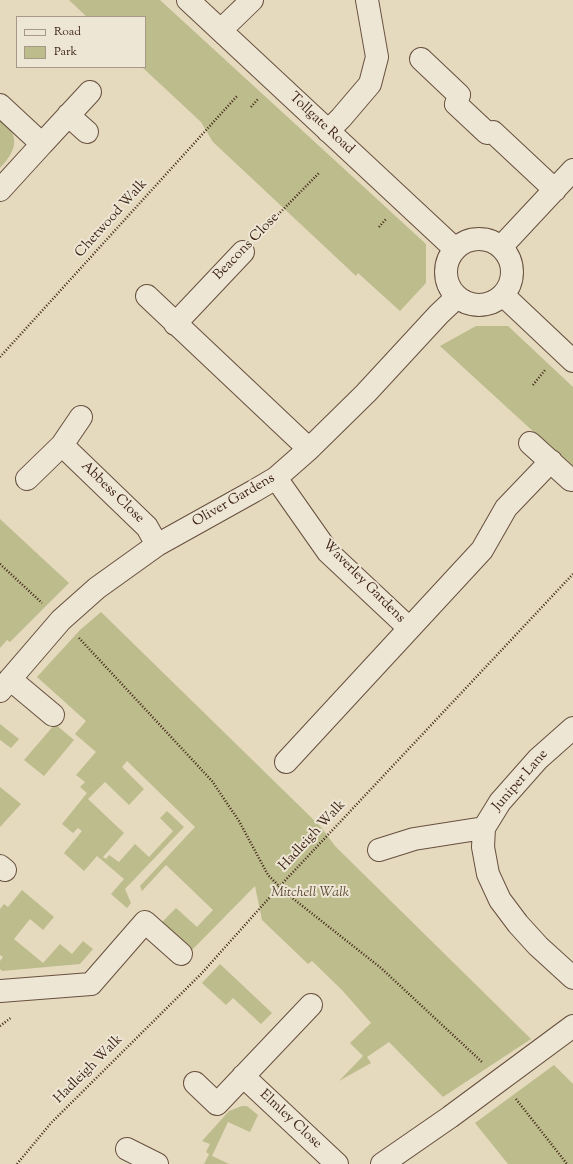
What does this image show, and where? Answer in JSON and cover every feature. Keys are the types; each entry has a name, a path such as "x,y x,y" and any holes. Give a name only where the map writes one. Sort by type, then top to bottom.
{"street":[{"name":"Tollgate Road","path":"188,0 454,248"},
{"path":"220,30 252,0"},
{"path":"328,131 370,84 377,57 367,0"},
{"path":"421,59 459,95 456,104 487,133 493,132 555,190"},
{"path":"0,190 90,92"},
{"path":"0,105 42,144"},
{"path":"68,115 87,132"},
{"path":"502,246 573,170"},
{"path":"486,238 502,246 511,261 512,274 512,280 503,295 489,304 472,305 457,297 447,282 446,264 454,248 469,239 486,238"},
{"name":"Beacons Close","path":"175,324 243,252"},
{"path":"503,295 573,361"},
{"path":"147,296 175,324 310,449"},
{"name":"Oliver Gardens","path":"5,685 61,620 96,588 157,545 276,478 310,449 366,393 439,314 457,297"},
{"path":"27,480 62,445 81,417"},
{"path":"530,443 571,480"},
{"name":"Abbess Close","path":"62,445 147,527 157,545"},
{"name":"Waverley Gardens","path":"286,762 482,550 506,508 551,462"},
{"name":"Waverley Gardens","path":"276,478 328,552 410,628"},
{"path":"5,685 53,714"},
{"name":"Juniper Lane","path":"573,728 538,759 500,802 484,828 483,847 488,874 500,900 518,924 538,946 573,978"},
{"path":"379,850 414,839 484,828"},
{"path":"0,991 91,984 145,922 181,954"},
{"path":"195,1083 217,1104 311,1005"},
{"path":"382,1164 450,1117 507,1088 573,1026"},
{"name":"Elmley Close","path":"243,1076 337,1164"},
{"path":"127,1149 157,1164"}],"path":[{"name":"Chetwood Walk","path":"0,356 238,95"},
{"name":"Beacons Close","path":"243,252 320,172"},
{"path":"533,385 545,370"},
{"path":"0,564 44,605"},
{"name":"Hadleigh Walk","path":"17,1164 51,1123 201,974 279,887 573,574"},
{"path":"76,635 212,782 239,821 268,874 279,887 381,968 485,1064"},
{"path":"507,1088 567,1164"}],"green space":[{"path":"69,0 160,0 426,244 426,283 400,311 358,273 356,276 213,142 201,122 143,68 146,68 146,16 86,16"},
{"path":"0,117 11,130 14,136 14,142 10,155 0,168"},
{"path":"476,326 508,326 573,387 573,468 440,346"},
{"path":"0,519 69,583 10,642 7,640 0,648"},
{"name":"Mitchell Walk","path":"101,612 321,827 335,846 531,1039 443,1097 389,1042 367,1057 371,1063 339,1081 363,1056 350,1043 371,1023 342,990 312,961 308,964 262,920 255,886 192,950 162,922 176,908 197,927 213,910 166,865 142,891 140,886 195,827 127,761 122,767 144,789 129,805 105,782 88,799 124,833 103,857 106,859 109,855 119,862 135,844 149,857 173,831 160,818 167,811 184,827 125,889 131,903 127,908 111,894 124,879 97,856 84,871 64,853 82,831 78,828 73,833 62,824 87,793 80,787 85,782 76,775 96,752 75,734 86,721 37,677 80,630"},
{"path":"0,724 19,739 11,748 0,740"},
{"path":"55,724 74,740 44,776 24,760"},
{"path":"0,787 21,804 0,827"},
{"path":"22,890 54,917 43,930 30,919 14,939 43,963 60,944 72,954 83,941 93,949 80,964 2,971 0,969 0,961 3,957 0,955 0,909 4,904 8,907"},
{"path":"220,964 272,1013 261,1024 233,998 226,1005 202,983"},
{"path":"554,1065 573,1084 573,1164 508,1164 475,1123"},
{"path":"242,1106 247,1106 258,1115 250,1132 228,1122 212,1156 229,1164 204,1164 209,1154 206,1152 210,1144 202,1141 229,1111"}]}
